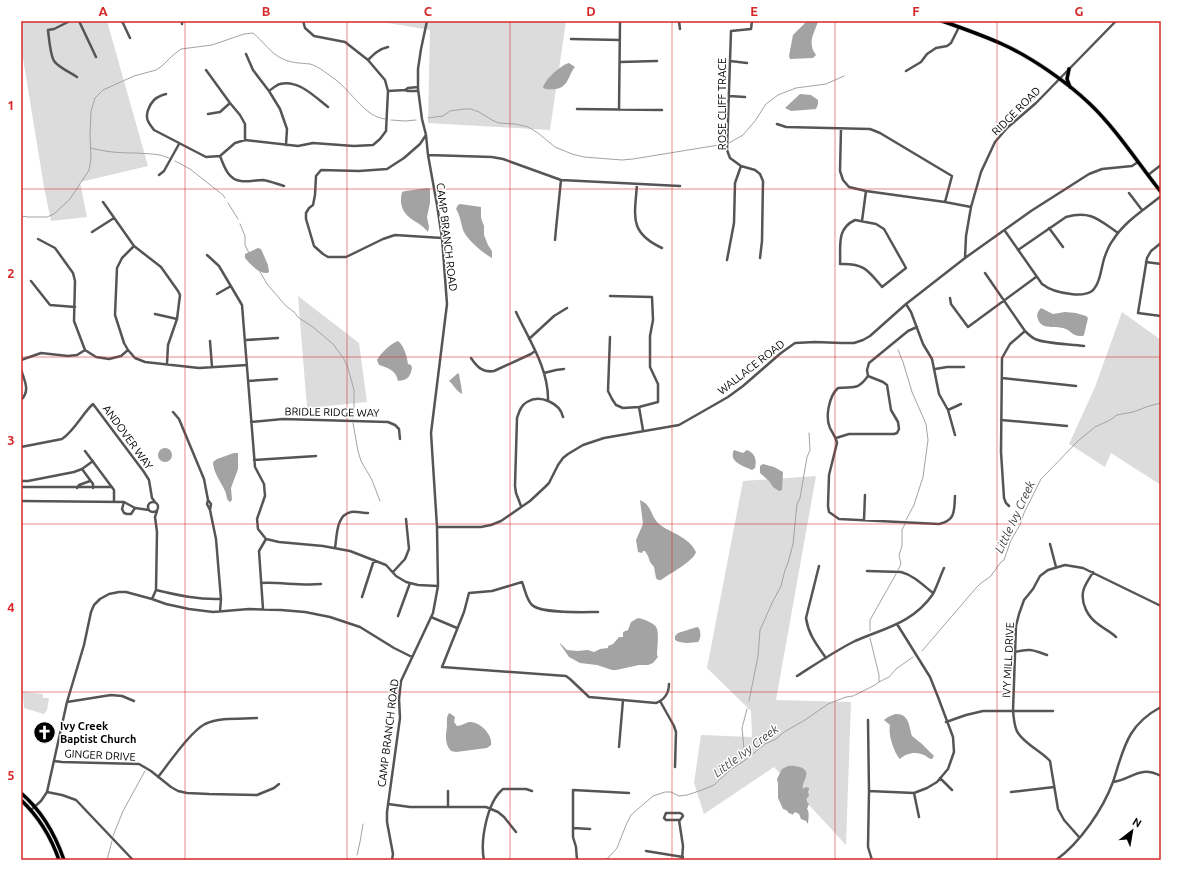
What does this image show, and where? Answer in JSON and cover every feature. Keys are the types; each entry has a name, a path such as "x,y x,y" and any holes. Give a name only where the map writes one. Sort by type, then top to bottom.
{"main road":[{"path":"942,21 1002,44 1018,52 1059,79 1093,108 1161,192"},
{"path":"1069,69 1067,79 1070,88"},
{"path":"21,793 35,807 44,819 54,835 64,860"},
{"path":"21,800 31,810 48,834 58,860"}],"street":[{"path":"70,21 54,29 48,30 54,61 77,77"},
{"path":"79,21 96,57"},
{"path":"122,21 130,38"},
{"path":"166,94 154,99 149,106 147,120 154,130 206,157 220,156 235,143 245,140 298,146 313,144 354,146 373,145 386,131 388,91 385,80 377,68 344,42 314,36 305,28 303,21"},
{"name":"CAMP BRANCH ROAD","path":"392,860 393,854 387,822 388,804 400,718 399,699 401,681 431,617 438,586 438,527 431,436 447,304 442,238 418,91 418,69 427,21"},
{"path":"619,110 620,21"},
{"path":"679,21 680,29"},
{"name":"ROSE CLIFF TRACE","path":"752,21 750,29 731,31 727,150 730,158 741,166 755,170 760,174 763,181 762,241 760,258"},
{"name":"RIDGE ROAD","path":"966,258 966,236 971,207 980,172 995,142 1007,128 1036,104 1116,21"},
{"path":"906,71 921,62 927,54 936,48 947,46 951,43 959,27"},
{"path":"571,39 620,40"},
{"path":"368,60 382,48 388,47"},
{"path":"246,54 253,70 269,91 280,109 287,129 286,145"},
{"path":"620,62 657,61"},
{"path":"730,61 747,62"},
{"path":"206,70 240,115 245,124 245,140"},
{"path":"269,91 279,84 288,83 299,86 328,107"},
{"path":"405,90 418,86"},
{"path":"388,91 418,91"},
{"path":"729,96 745,97"},
{"path":"208,114 220,112 230,103"},
{"path":"576,109 662,110"},
{"path":"777,124 786,127 870,129 880,133 952,176 945,202"},
{"path":"841,129 840,171 843,180 849,187 971,207"},
{"path":"426,135 420,144 404,158 386,169 359,171 321,170 316,176 313,205 306,213 306,219 314,246 328,257 346,257 383,239 395,235 442,238"},
{"path":"159,175 164,171 179,144"},
{"path":"428,155 492,157 503,159 561,180 680,186"},
{"path":"220,156 226,171 232,178 240,181 262,180 284,186"},
{"name":"WALLACE ROAD","path":"438,527 481,526 491,525 501,521 530,501 548,484 558,465 568,454 583,445 597,440 643,430 679,425 728,397 795,343 854,343 863,340 870,336 906,304 966,258 1031,212 1090,174 1102,169 1132,166 1138,162"},
{"path":"1148,175 1161,165"},
{"path":"727,260 734,223 735,183 741,166"},
{"path":"555,240 561,180"},
{"path":"638,184 635,216 638,229 649,241 662,248"},
{"path":"862,221 866,191"},
{"path":"1129,193 1142,210"},
{"path":"1005,231 1036,276 1047,288 1061,293 1079,295 1088,294 1098,283 1106,252 1112,240 1142,210 1161,196"},
{"path":"103,202 134,246 161,267 180,295 177,319 168,345 167,364"},
{"path":"1018,250 1066,217 1074,215 1088,215 1096,218 1118,233"},
{"path":"92,232 114,218"},
{"path":"855,220 862,221 876,224 884,229 906,268 882,287 868,270 858,265 840,264 841,234 849,223 855,220"},
{"path":"1049,228 1063,247"},
{"path":"38,239 55,248 73,273 76,281 74,321 85,350 96,357 109,359 121,356 128,350"},
{"path":"1161,243 1151,251 1147,258 1138,313 1161,316"},
{"path":"134,246 122,258 117,268 114,315 124,343 135,358 145,362 199,368 247,365"},
{"path":"206,255 219,266 242,305 246,340 254,467 264,484 265,496 257,519 258,529 266,539 279,542 323,546 350,552 386,565 396,576 410,583 438,586"},
{"path":"1146,262 1161,264"},
{"path":"985,273 1025,331 1037,340 1084,346"},
{"path":"950,298 951,304 968,327 1036,276"},
{"path":"31,281 50,306 75,307"},
{"path":"217,294 231,286"},
{"path":"610,296 652,297 653,320 650,336 650,367 658,384 658,402 639,407 623,408 616,405 608,391 610,337"},
{"path":"906,304 932,359 939,394 948,410 955,435"},
{"path":"529,339 554,316 567,308"},
{"path":"516,312 535,351 544,374 547,386 548,401"},
{"path":"155,314 177,319"},
{"path":"917,327 908,331 869,362 867,370 868,376 862,384 855,388 838,388 831,398 829,424 837,443 830,475 829,512 839,519 939,524 947,522 952,517 955,496"},
{"path":"1008,506 1004,498 1001,452 1002,358 1006,350 1015,339 1025,331"},
{"path":"246,340 278,338"},
{"path":"210,341 212,367"},
{"path":"21,360 41,353 68,356 76,355 85,350"},
{"path":"471,358 482,370 489,372 535,351"},
{"path":"935,369 964,367"},
{"path":"544,374 564,368"},
{"path":"21,369 27,389 21,400"},
{"path":"836,438 849,434 897,433 899,429 898,422 892,410 887,386 883,382 868,376"},
{"path":"1002,378 1076,386"},
{"path":"248,381 277,379"},
{"path":"521,506 515,486 517,418 519,412 527,402 536,399 548,401 562,413 563,417"},
{"name":"ANDOVER WAY","path":"21,447 62,439 67,436 85,411 93,404 150,480 152,498 155,502"},
{"path":"948,410 961,404"},
{"path":"639,407 643,430"},
{"path":"172,412 179,419 201,473 208,500 211,504 210,510 216,539 221,599 220,611"},
{"name":"BRIDLE RIDGE WAY","path":"251,422 283,418 388,422 399,429 400,439"},
{"path":"1001,420 1067,426"},
{"path":"86,451 114,490 114,502"},
{"path":"254,460 316,456"},
{"path":"21,481 74,472 82,469 93,461"},
{"path":"82,469 93,484 93,488"},
{"path":"77,488 79,485 90,481"},
{"path":"21,487 112,487"},
{"path":"864,520 865,495"},
{"path":"152,498 149,504 150,511 155,517"},
{"path":"21,501 124,502 136,508 156,511"},
{"path":"124,502 123,511 127,514 131,514 136,508"},
{"path":"143,508 155,502 158,507 155,517 157,532 156,590 152,598"},
{"path":"335,548 339,522 344,515 352,512 368,513"},
{"path":"393,572 405,559 408,549 406,519"},
{"path":"263,609 259,551 266,539"},
{"path":"1050,544 1056,567"},
{"path":"362,597 374,560"},
{"name":"IVY MILL DRIVE","path":"1079,837 1064,820 1058,809 1050,761 1018,734 1014,723 1015,652 1018,614 1024,600 1034,589 1040,576 1048,570 1065,564 1093,572 1161,606"},
{"path":"819,566 806,618 809,634 826,658"},
{"path":"797,676 854,642 905,620 922,607 933,593 944,568"},
{"path":"867,571 905,573 916,579 933,593"},
{"path":"1093,572 1083,591 1083,604 1091,618 1116,637"},
{"path":"261,583 276,582 312,585 321,584"},
{"path":"598,612 542,610 533,605 527,597 522,582 492,591 468,593 464,612 442,667 566,676 589,697 656,703 667,695 669,684"},
{"path":"398,616 410,583"},
{"path":"156,590 208,600 221,599"},
{"path":"31,810 47,792 67,702 84,645 91,612 94,605 100,599 109,594 119,592 133,593 152,598 166,604 213,612 249,608 305,612 330,617 360,627 412,657"},
{"path":"431,617 457,628"},
{"path":"869,791 914,793 927,788 937,782 948,769 954,752 952,737 930,677 897,624"},
{"path":"1015,652 1031,649 1047,655"},
{"path":"67,702 111,695 122,696 134,701"},
{"path":"619,747 623,700"},
{"path":"660,701 672,721 676,732 675,767"},
{"path":"1056,860 1066,852 1079,837 1103,805 1113,782 1124,747 1133,729 1147,716 1161,707"},
{"path":"946,722 983,711 1054,711"},
{"path":"158,776 197,729 206,724 220,720 257,718"},
{"path":"868,720 868,847 872,860"},
{"name":"GINGER DRIVE","path":"54,761 139,764 158,776 171,787 178,791 187,793 257,794 274,788 278,784"},
{"path":"1113,782 1121,781 1140,772 1147,771 1154,772 1161,776"},
{"path":"1115,775 1121,781"},
{"path":"940,778 952,790"},
{"path":"1011,792 1054,787"},
{"path":"484,860 482,845 483,836 490,808 498,795 503,789 526,789 532,791"},
{"path":"577,860 576,847 573,837 573,790 629,793"},
{"path":"448,791 448,806"},
{"path":"47,792 62,794 76,800 133,860"},
{"path":"914,793 919,817"},
{"path":"388,804 410,807 486,807 504,817 516,832"},
{"path":"680,812 683,816 679,820 666,820 664,816 666,813 680,812"},
{"path":"646,851 682,858 683,846 679,820"},
{"path":"573,828 590,829"}],"shaded area":[{"path":"21,21 107,21 148,166 80,182 87,217 51,221 21,46"},
{"path":"376,21 566,21 550,130 428,123 430,30"},
{"path":"807,21 818,21 812,37 812,49 816,55 813,58 790,59 789,56 793,35"},
{"path":"569,63 575,67 563,86 556,89 543,88 546,81 553,73"},
{"path":"800,94 811,95 818,100 816,109 791,111 785,108"},
{"path":"430,189 430,203 427,217 429,227 428,232 405,213 402,208 401,197 402,192 405,191"},
{"path":"460,204 481,207 484,235 492,251 492,258 476,246 465,234 456,209"},
{"path":"258,248 261,249 268,265 269,272 267,273 264,273 252,266 245,258 245,254"},
{"path":"298,296 359,343 367,402 307,408"},
{"path":"1041,308 1053,314 1065,312 1086,316 1088,318 1084,335 1079,336 1063,328 1042,325 1037,318 1038,312"},
{"path":"1122,312 1161,340 1161,485 1111,453 1105,467 1069,444 1095,387"},
{"path":"398,341 405,351 408,364 411,365 412,368 408,378 398,381 393,372 388,368 379,365 377,360 386,349"},
{"path":"458,373 462,394 457,391 449,381"},
{"path":"162,448 168,448 172,452 172,458 168,462 162,462 158,458 158,452"},
{"path":"734,450 743,453 747,450 752,453 756,462 755,468 752,470 735,461 733,458"},
{"path":"234,453 238,453 238,469 231,488 232,500 230,502 213,466 213,462"},
{"path":"763,464 774,467 783,472 782,490 779,491 773,487 760,473 760,466"},
{"path":"816,476 776,700 851,702 846,845 774,767 704,814 694,783 701,735 752,737 751,711 707,668 743,481"},
{"path":"640,500 647,505 659,524 689,542 696,552 694,556 686,563 661,580 656,578 654,567 645,551 642,553 638,552 636,540 643,524"},
{"path":"638,618 652,623 658,632 658,657 653,663 648,665 639,665 612,670 597,665 580,663 569,657 560,644 567,650 577,651 588,650 594,652 600,649 608,648 608,646 613,644 619,637 623,637 623,632 628,630 631,622"},
{"path":"697,627 699,628 700,634 700,639 698,642 683,643 675,640 675,636 678,633"},
{"path":"23,692 43,694 43,698 49,698 47,710 44,714 24,708"},
{"path":"449,713 455,717 454,722 457,726 473,722 485,729 490,737 491,745 487,748 456,752 451,751 447,745 446,739 447,716"},
{"path":"895,714 900,714 906,718 912,736 934,756 932,759 921,754 914,753 905,755 900,759 899,758 892,742 890,725 884,720"},
{"path":"788,766 800,767 805,770 806,778 803,784 803,789 806,787 809,788 809,796 806,799 809,804 807,809 809,814 808,824 806,821 801,819 799,814 795,812 792,815 783,809 778,798 777,779 782,769"}],"waterway":[{"path":"21,216 47,217 54,214 70,199 89,170 91,159 91,111 95,98 103,90 134,76 156,70 181,49 212,45 244,34 253,33 279,57 292,62 310,64 323,71 342,85 371,114 385,119"},
{"path":"729,143 743,135 755,121 766,104 778,95 796,88 826,84 844,76"},
{"path":"428,118 443,116 450,111 471,109 499,123 528,127 555,147 584,157 622,160 633,159 725,144"},
{"path":"391,120 416,120"},
{"path":"91,148 113,152 157,154 169,158"},
{"path":"175,161 190,169 225,198"},
{"path":"228,203 238,219"},
{"path":"240,224 245,236 245,245 249,253"},
{"path":"259,270 267,284 286,306 333,344 344,359 354,390 353,418"},
{"path":"898,350 912,392 926,424 928,440 923,477 914,505 906,520"},
{"name":"Little Ivy Creek","path":"922,651 976,588 990,577 1004,560 1011,540 1020,525 1024,513 1041,479 1079,440 1095,427 1117,415 1133,412 1161,403"},
{"path":"353,423 361,461 372,480 380,501"},
{"path":"749,701 758,656 760,630 781,586 793,544 797,504 800,498 807,457 810,450 809,433"},
{"path":"898,570 901,564 899,555 902,546 902,530 905,524"},
{"path":"870,631 870,620 896,574"},
{"path":"870,638 879,675 879,682"},
{"name":"Little Ivy Creek","path":"603,860 608,858 617,848 631,815 653,796 665,792 671,792 679,796 687,795 714,785 730,770 765,744 776,739 784,732 828,704 853,696 889,677 896,669 913,657"},
{"path":"742,761 744,749 742,728 747,709"},
{"path":"113,836 123,811 145,771"},
{"path":"357,855 363,824"},
{"path":"107,860 112,841"}],"place":[{"name":"Ivy Creek Baptist Church","path":"44,732"}]}
